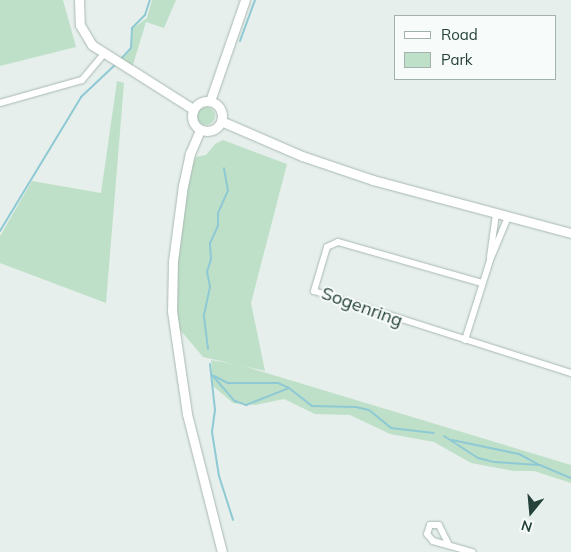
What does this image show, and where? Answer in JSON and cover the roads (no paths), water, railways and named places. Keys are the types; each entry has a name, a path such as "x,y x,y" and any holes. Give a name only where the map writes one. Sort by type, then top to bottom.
{"main road":[{"path":"79,0 82,30 104,54 193,108"},
{"path":"210,101 245,0"},
{"path":"210,101 221,111 221,121 213,130 200,130 192,120 193,108 200,102 210,101"},
{"path":"221,121 330,166 496,214 571,233"},
{"path":"200,130 190,153 183,185 173,261 172,311 187,414 222,552"}],"street":[{"path":"0,103 82,80 104,54"},
{"path":"490,260 496,214"},
{"path":"508,217 490,260 465,340 571,373"},
{"name":"Sogenring","path":"465,340 317,294 314,291 324,256 331,243 346,242 482,283"},
{"path":"449,545 472,552"}],"waterway":[{"path":"121,59 131,48 132,28 145,15 150,0"},
{"path":"240,41 255,0"},
{"path":"0,231 81,97 116,64"},
{"path":"208,349 204,315 210,287 207,272 211,259 210,243 218,226 218,213 228,191 224,168"},
{"path":"210,364 215,410 212,432 219,476 233,520"},
{"path":"212,375 235,401 246,405 289,388 312,406 356,407 369,410 391,428 434,433"},
{"path":"214,376 228,383 278,383 289,388"},
{"path":"444,436 478,458 494,462 540,465 571,478"},
{"path":"452,440 519,454 538,464"}]}
